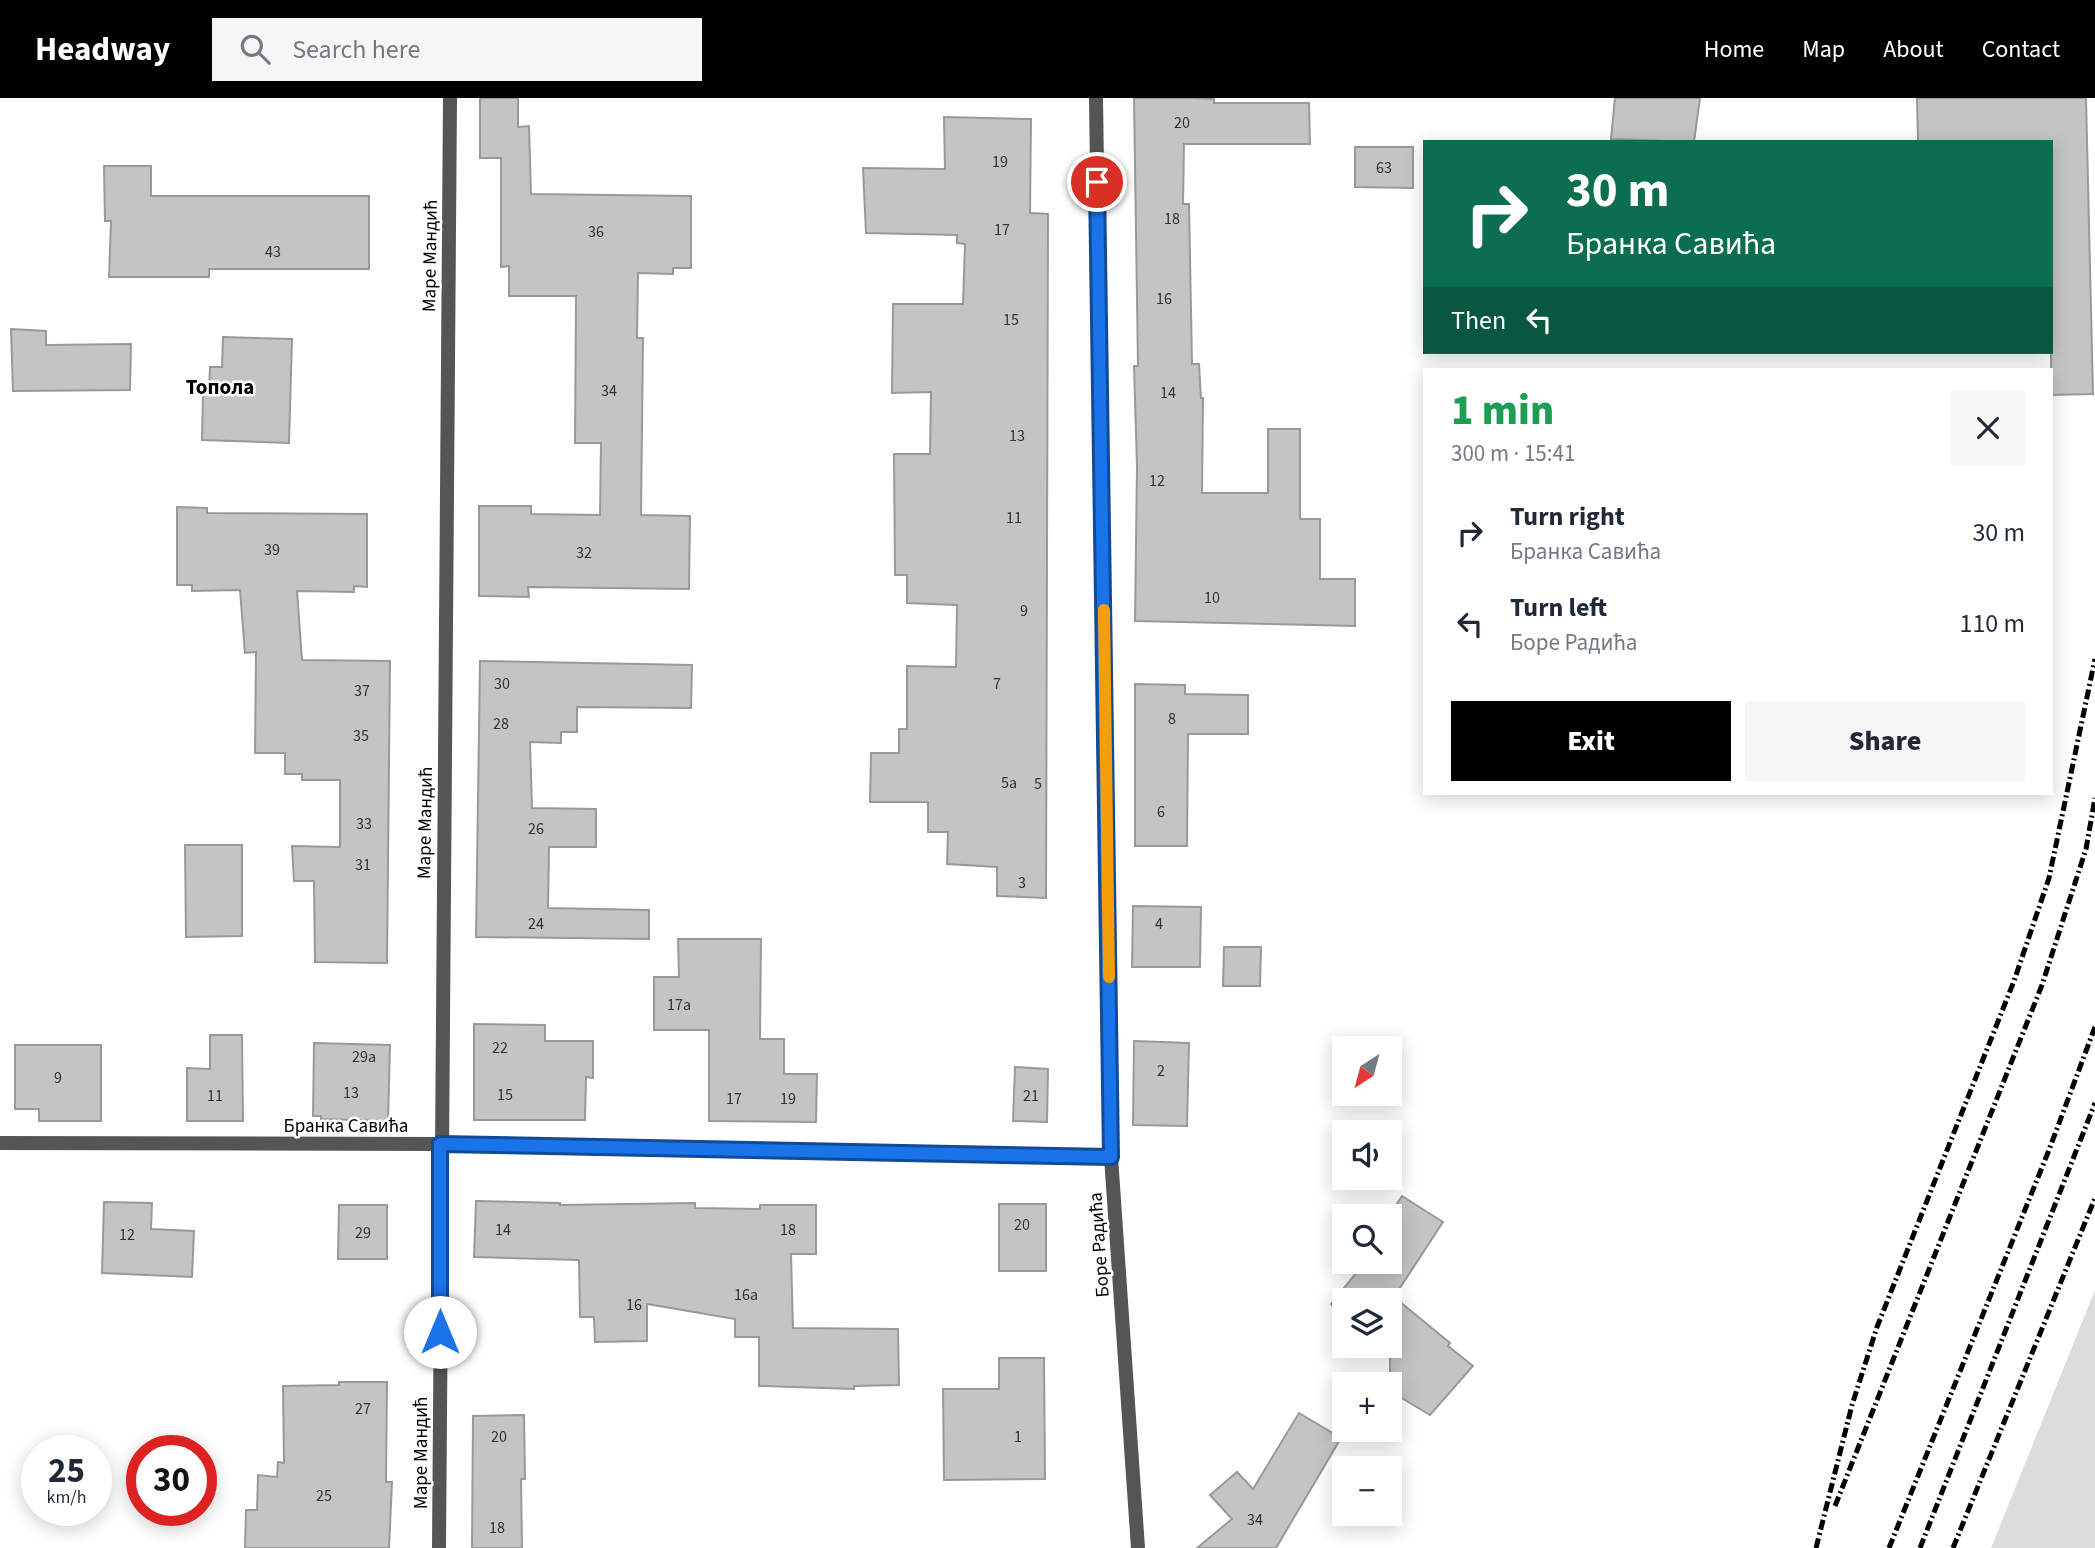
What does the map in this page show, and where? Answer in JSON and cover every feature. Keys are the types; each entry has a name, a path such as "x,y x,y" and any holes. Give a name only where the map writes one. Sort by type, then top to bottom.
{"street":[{"name":"Маре Мандић","path":"439,1548 450,98"},
{"name":"Боре Радића","path":"1096,98 1111,1157 1138,1548"},
{"name":"Бранка Савића","path":"0,1143 440,1144 1111,1157"}],"shaded area":[{"path":"2095,1290 2095,1548 1991,1548"}],"building":[{"path":"480,98 518,98 518,127 529,126 531,194 691,196 691,268 673,268 673,274 638,273 637,338 643,338 641,515 690,516 689,589 528,587 529,597 479,596 479,506 531,506 531,514 600,515 601,443 575,443 576,296 509,296 509,266 501,267 501,158 480,158"},
{"path":"1134,98 1214,99 1214,103 1309,103 1310,144 1184,144 1183,204 1189,204 1192,364 1199,364 1203,398 1202,493 1268,493 1268,429 1300,429 1300,519 1320,519 1320,579 1355,579 1355,626 1135,621 1137,466 1134,366 1138,366"},
{"path":"1615,98 1700,98 1694,140 1611,139"},
{"path":"1917,98 2086,98 2093,394 2053,395 2053,140 1918,140"},
{"path":"944,117 1031,119 1030,213 1048,214 1046,898 997,896 997,867 947,864 948,832 928,832 928,802 870,802 871,753 899,753 899,729 907,729 907,666 956,667 957,605 907,603 907,575 895,575 894,454 930,454 931,392 892,393 893,304 963,304 965,244 957,243 957,235 866,233 863,168 945,169"},
{"path":"1355,147 1413,147 1413,188 1355,187"},
{"path":"104,166 151,166 151,196 369,196 369,269 209,269 209,277 109,277 111,221 105,221"},
{"path":"11,329 46,331 46,345 131,344 130,390 13,391"},
{"path":"223,337 292,339 289,443 202,440 203,392 209,392 210,367 222,367"},
{"path":"177,507 207,508 207,513 367,514 367,587 354,586 354,592 297,591 302,660 390,661 387,963 315,962 314,881 294,881 292,846 340,847 340,780 302,780 302,774 285,774 285,753 255,753 256,652 245,653 240,590 192,591 192,585 177,585"},
{"path":"480,661 692,665 691,708 577,707 577,732 561,732 561,743 530,742 532,808 596,809 596,847 549,847 548,908 649,910 649,939 476,937"},
{"path":"1135,684 1185,685 1185,694 1248,695 1248,734 1188,734 1187,846 1135,846"},
{"path":"185,845 242,845 242,936 186,937"},
{"path":"1133,906 1201,907 1200,967 1132,967"},
{"path":"678,939 761,939 760,1039 784,1039 784,1074 817,1074 816,1122 709,1121 709,1030 654,1030 654,977 679,977"},
{"path":"1224,947 1261,947 1260,986 1223,986"},
{"path":"474,1024 545,1025 545,1041 593,1041 593,1078 586,1077 585,1120 474,1120"},
{"path":"210,1035 242,1035 243,1121 187,1121 187,1068 210,1069"},
{"path":"1134,1041 1189,1043 1187,1126 1133,1125"},
{"path":"314,1043 390,1045 388,1121 321,1119 321,1116 313,1116"},
{"path":"15,1045 101,1045 101,1121 39,1121 39,1109 15,1109"},
{"path":"1015,1067 1048,1069 1047,1122 1013,1121"},
{"path":"1402,1196 1443,1222 1400,1288 1344,1288 1355,1274 1402,1274 1402,1204 1397,1204"},
{"path":"476,1201 560,1205 695,1203 695,1208 760,1209 760,1205 816,1205 816,1254 791,1254 793,1328 898,1329 899,1385 854,1386 854,1389 759,1386 759,1337 735,1337 735,1319 647,1304 647,1341 595,1342 594,1317 580,1317 579,1260 474,1257"},
{"path":"104,1202 152,1203 151,1229 194,1231 192,1277 102,1273"},
{"path":"999,1204 1046,1204 1046,1271 999,1271"},
{"path":"339,1205 387,1205 387,1259 338,1259"},
{"path":"1402,1304 1473,1366 1430,1415 1402,1398 1402,1372 1390,1372 1390,1358 1402,1358"},
{"path":"999,1358 1044,1358 1045,1479 944,1480 943,1389 999,1389"},
{"path":"339,1382 387,1382 386,1482 392,1482 389,1548 245,1548 246,1510 257,1510 258,1475 277,1477 278,1462 284,1463 283,1386 339,1385"},
{"path":"1299,1413 1332,1433 1332,1442 1339,1442 1276,1548 1197,1548 1232,1519 1210,1495 1237,1472 1253,1489"},
{"path":"524,1415 522,1548 472,1548 473,1416"}],"railway":[{"path":"1816,1548 1852,1405 1877,1327 2014,981 2049,878 2095,659"},
{"path":"1835,1506 2042,985 2086,849 2095,798"},
{"path":"1889,1548 2049,1150 2095,1027"},
{"path":"1920,1548 2095,1103"},
{"path":"1953,1548 2095,1198"}],"slow traffic":[{"path":"1104,610 1109,977"}],"district":[{"name":"Топола","path":"220,387"}],"route":[{"path":"440,1332 440,1144 1111,1157 1097,182"}]}
